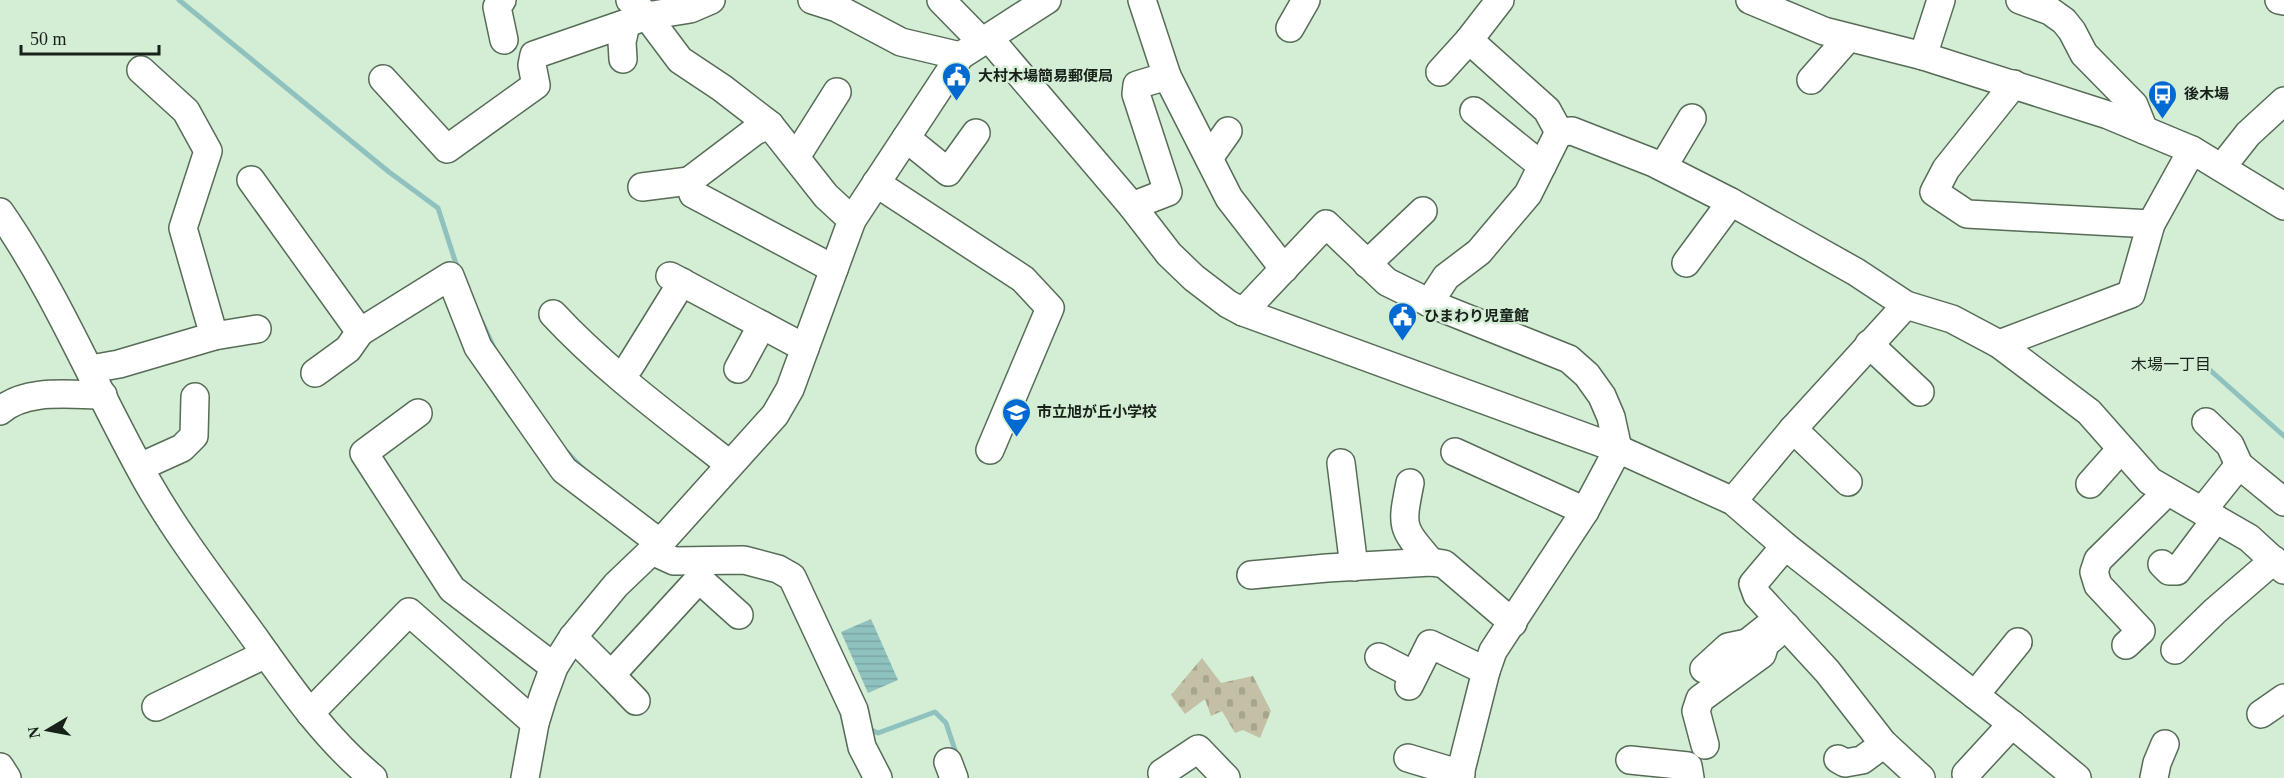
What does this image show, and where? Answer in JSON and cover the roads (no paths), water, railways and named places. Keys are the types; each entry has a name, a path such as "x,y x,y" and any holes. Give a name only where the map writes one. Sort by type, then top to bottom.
{"street":[{"path":"502,0 497,7 504,40"},
{"path":"382,79 447,149 536,85 532,65 534,55 634,13 690,9 711,0"},
{"path":"812,0 839,4 901,42 977,45"},
{"path":"941,0 977,45 1132,206 1168,254 1228,304 1243,312 1618,448 1733,501 1785,546 2012,724 2077,778"},
{"path":"525,778 536,723 554,667 573,637 616,585 656,547 775,415 790,389 852,220 906,138 977,45 1047,0"},
{"path":"1142,0 1167,76 1229,198 1284,269"},
{"path":"1290,28 1306,0"},
{"path":"1440,72 1500,0"},
{"path":"1750,0 1824,31 1923,56 2108,115 2192,150 2284,206"},
{"path":"1923,56 1941,0"},
{"path":"2020,0 2050,11 2064,21 2084,54 2134,105 2144,130"},
{"path":"2279,0 2284,1"},
{"path":"623,59 622,42 634,13"},
{"path":"634,13 680,60 770,124 826,196 852,220"},
{"path":"1811,80 1848,38"},
{"path":"1469,40 1547,110 1559,132"},
{"path":"141,70 186,111 208,151 183,228 214,336"},
{"path":"1132,206 1168,192 1136,94 1137,85 1167,76"},
{"path":"2014,84 1946,169 1934,192 1967,214 2151,224"},
{"path":"796,156 837,92"},
{"path":"2222,167 2248,134 2284,101"},
{"path":"1474,111 1542,166"},
{"path":"1663,167 1692,118"},
{"path":"642,187 688,181 754,131 770,124"},
{"path":"1209,158 1228,131"},
{"path":"1559,132 1572,131 1663,167 1856,272 1906,304 1952,319 1999,344 2060,404 2089,412 2150,481 2249,538 2279,565 2215,611 2148,642 2098,585 2094,572 2098,560 2167,492"},
{"path":"1429,303 1446,277 1479,252 1528,194 1559,132"},
{"path":"906,138 948,172 976,133"},
{"path":"1999,344 2131,294 2151,224 2192,150"},
{"path":"251,180 360,332"},
{"path":"688,181 693,194 834,269"},
{"path":"876,183 1023,279 1050,308 990,450"},
{"path":"1686,263 1731,202"},
{"path":"1367,264 1422,211"},
{"path":"1243,312 1326,224 1387,282 1429,303 1569,359 1587,375 1602,396 1618,448 1585,511 1493,651 1460,776 1408,758"},
{"path":"4,228 46,284 140,467 177,530 310,713 356,764 373,778"},
{"path":"315,373 348,349 360,332 450,276 478,347 564,470 674,561 744,560 778,569 792,577 854,710 862,747 878,778"},
{"path":"630,366 676,279 805,348"},
{"path":"1733,501 1793,429 1906,304"},
{"path":"553,314 575,337 627,383 729,464"},
{"path":"738,369 762,325"},
{"path":"91,369 214,336 256,329"},
{"path":"1869,344 1920,392"},
{"path":"0,411 9,403 31,396 103,394"},
{"path":"140,467 182,448 194,436 195,397"},
{"path":"418,413 364,453 452,589 554,667"},
{"path":"2206,422 2230,445 2239,465 2284,502"},
{"path":"1793,429 1848,482"},
{"path":"2090,484 2121,449"},
{"path":"1455,452 1585,511"},
{"path":"1341,464 1354,567"},
{"path":"2162,564 2169,571 2177,572 2239,465"},
{"path":"1410,483 1403,516 1404,525 1407,534 1431,562"},
{"path":"1785,546 1753,584 1757,595 1827,671 1884,744 1921,778"},
{"path":"1251,575 1431,562 1444,564 1513,623"},
{"path":"611,675 699,579 740,615"},
{"path":"310,713 409,612 536,723"},
{"path":"1704,669 1728,647 1747,643 1782,622"},
{"path":"1705,745 1696,711 1700,699 1762,654 1765,644 1782,622"},
{"path":"573,637 636,701"},
{"path":"1975,695 2018,642"},
{"path":"1379,657 1412,680 1430,644 1486,671"},
{"path":"156,707 266,654"},
{"path":"2261,714 2284,698"},
{"path":"1966,774 2012,724"},
{"path":"1838,759 1845,763 1862,760 1884,744"},
{"path":"2154,778 2165,744"},
{"path":"1169,773 1198,749 1226,778"},
{"path":"1638,754 1688,766 1690,778"},
{"path":"0,766 8,778"}],"water":[{"path":"871,619 898,680 868,693 841,632"}],"waterway":[{"path":"179,0 389,172 438,208 458,270"},
{"path":"482,322 496,352"},
{"path":"2201,362 2284,436"},
{"path":"567,452 583,469"},
{"path":"867,728 878,733 935,712 946,723 957,756"}],"place":[{"name":"大村木場簡易郵便局","path":"957,102"},
{"name":"後木場","path":"2163,120"},
{"name":"ひまわり児童館","path":"1403,342"},
{"name":"市立旭が丘小学校","path":"1016,438"}],"district":[{"name":"木場一丁目","path":"2171,364"}]}
